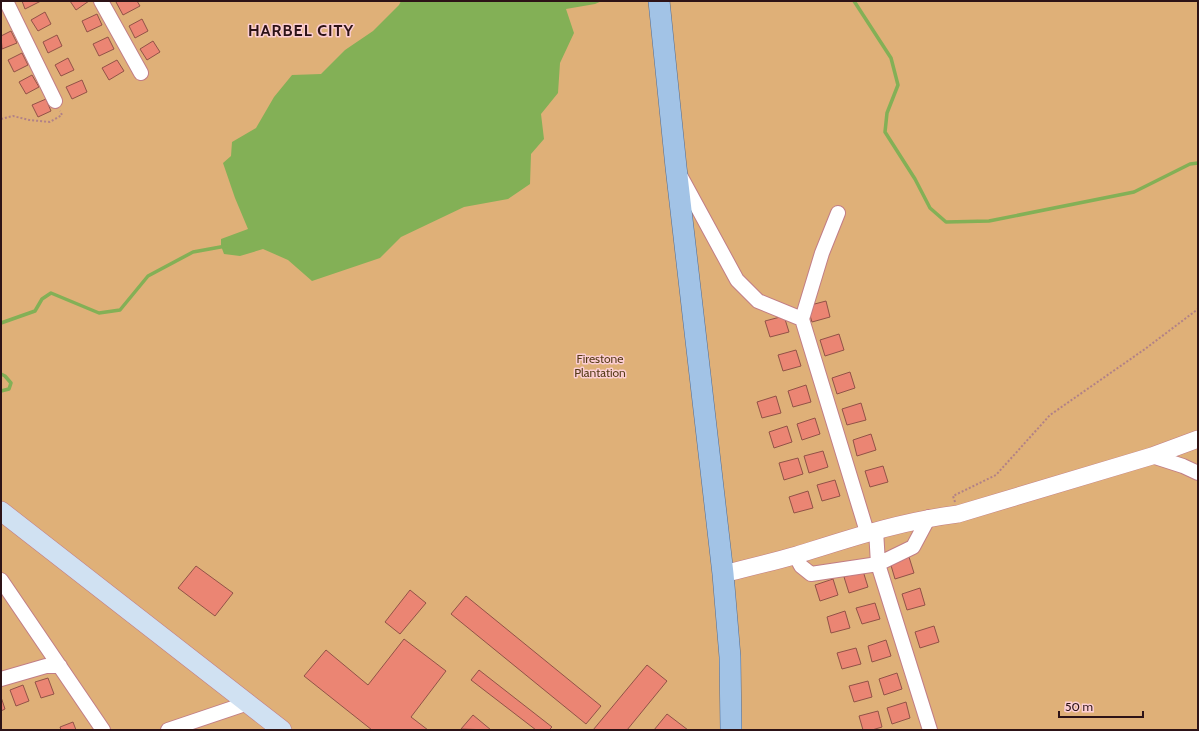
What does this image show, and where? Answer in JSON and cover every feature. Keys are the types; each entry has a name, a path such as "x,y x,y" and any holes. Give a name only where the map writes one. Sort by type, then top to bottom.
{"main road":[{"path":"659,1 676,167 723,574 730,657 730,730"},
{"path":"1,511 282,730"}],"street":[{"path":"6,1 55,101"},
{"path":"101,1 141,72"},
{"path":"676,167 736,280 758,301 802,319"},
{"path":"838,213 822,253 802,319 872,531 878,564 930,730"},
{"path":"723,574 795,555 872,531 929,517 958,514 1152,456 1198,439"},
{"path":"1152,456 1183,466 1198,473"},
{"path":"795,555 801,566 812,574 878,564 913,547 929,517"},
{"path":"1,580 103,730"},
{"path":"1,679 46,666 60,666"},
{"path":"168,730 248,703"}],"path":[{"path":"1,119 13,116 28,120 50,122 62,115 55,101"},
{"path":"958,514 953,496 996,475 1050,415 1145,349 1198,309"}],"green space":[{"name":"Firestone Plantation","path":"1,1 1198,1 1198,730 1,730"}],"shaded area":[{"path":"401,1 602,1 595,4 566,9 574,33 560,63 558,93 541,114 544,139 531,154 530,184 508,199 464,207 401,237 380,258 312,281 288,260 263,249 240,256 224,254 221,246 221,239 248,229 223,163 231,156 232,142 256,128 274,97 292,75 321,74 345,50 373,31 399,5"}],"building":[{"path":"22,1 41,1 25,9"},
{"path":"70,1 89,1 76,10"},
{"path":"137,1 140,6 123,15 116,2"},
{"path":"45,12 51,24 38,31 31,20"},
{"path":"97,14 102,25 87,32 82,21"},
{"path":"142,19 148,31 135,38 129,26"},
{"path":"11,31 17,43 2,49 1,36"},
{"path":"57,35 62,46 48,53 43,42"},
{"path":"108,37 114,49 99,56 93,44"},
{"path":"153,41 160,52 147,60 140,49"},
{"path":"22,53 28,65 14,72 8,60"},
{"path":"68,58 74,70 61,76 55,65"},
{"path":"117,60 124,71 109,80 102,68"},
{"path":"32,75 39,87 26,94 19,82"},
{"path":"82,80 87,92 72,99 66,87"},
{"path":"46,99 51,111 38,117 32,105"},
{"path":"826,301 830,317 812,322 807,306"},
{"path":"784,316 789,332 770,337 765,321"},
{"path":"839,334 844,350 825,356 820,340"},
{"path":"796,350 801,366 783,371 778,355"},
{"path":"850,372 855,388 837,394 832,378"},
{"path":"806,385 811,402 793,407 788,391"},
{"path":"776,396 781,413 762,418 757,402"},
{"path":"861,403 866,420 847,425 842,409"},
{"path":"815,418 820,434 802,440 797,424"},
{"path":"787,426 792,442 774,448 769,432"},
{"path":"871,434 876,450 857,456 853,440"},
{"path":"823,451 828,467 809,473 804,456"},
{"path":"798,458 803,474 784,480 779,463"},
{"path":"883,466 888,482 870,487 865,471"},
{"path":"835,480 840,496 822,501 817,485"},
{"path":"808,491 813,508 794,513 789,497"},
{"path":"909,557 914,573 895,579 890,562"},
{"path":"196,566 233,593 215,616 178,588"},
{"path":"863,571 868,587 849,593 844,577"},
{"path":"833,579 838,595 820,601 815,585"},
{"path":"920,588 925,605 907,610 902,594"},
{"path":"410,590 426,603 400,634 385,622"},
{"path":"466,596 601,706 586,724 451,614"},
{"path":"875,603 880,619 862,624 856,608"},
{"path":"845,611 850,628 831,633 827,617"},
{"path":"934,626 939,642 920,648 915,632"},
{"path":"404,639 446,671 411,717 428,730 372,730 304,676 326,650 368,685"},
{"path":"886,640 891,656 872,662 868,646"},
{"path":"856,648 861,664 842,669 837,653"},
{"path":"647,665 667,681 627,730 593,730"},
{"path":"479,670 552,727 549,730 536,730 471,680"},
{"path":"897,673 902,689 884,695 879,679"},
{"path":"48,678 54,694 41,698 35,682"},
{"path":"868,681 872,697 854,702 849,686"},
{"path":"23,685 29,701 16,706 10,690"},
{"path":"1,697 5,709 1,711"},
{"path":"906,702 910,718 892,724 887,708"},
{"path":"878,711 882,727 872,730 863,730 859,716"},
{"path":"667,714 688,730 654,730"},
{"path":"473,715 491,730 461,729"},
{"path":"73,722 76,730 61,730 60,727"}],"waterway":[{"path":"854,1 891,58 898,85 887,113 885,132 915,179 930,208 946,222 989,221 1134,192 1190,164 1198,163"},
{"path":"1,323 35,311 42,299 51,293 99,313 120,310 148,276 193,252 226,246"},
{"path":"1,374 11,383 9,389 1,391"}],"district":[{"name":"HARBEL CITY","path":"301,30"}]}
